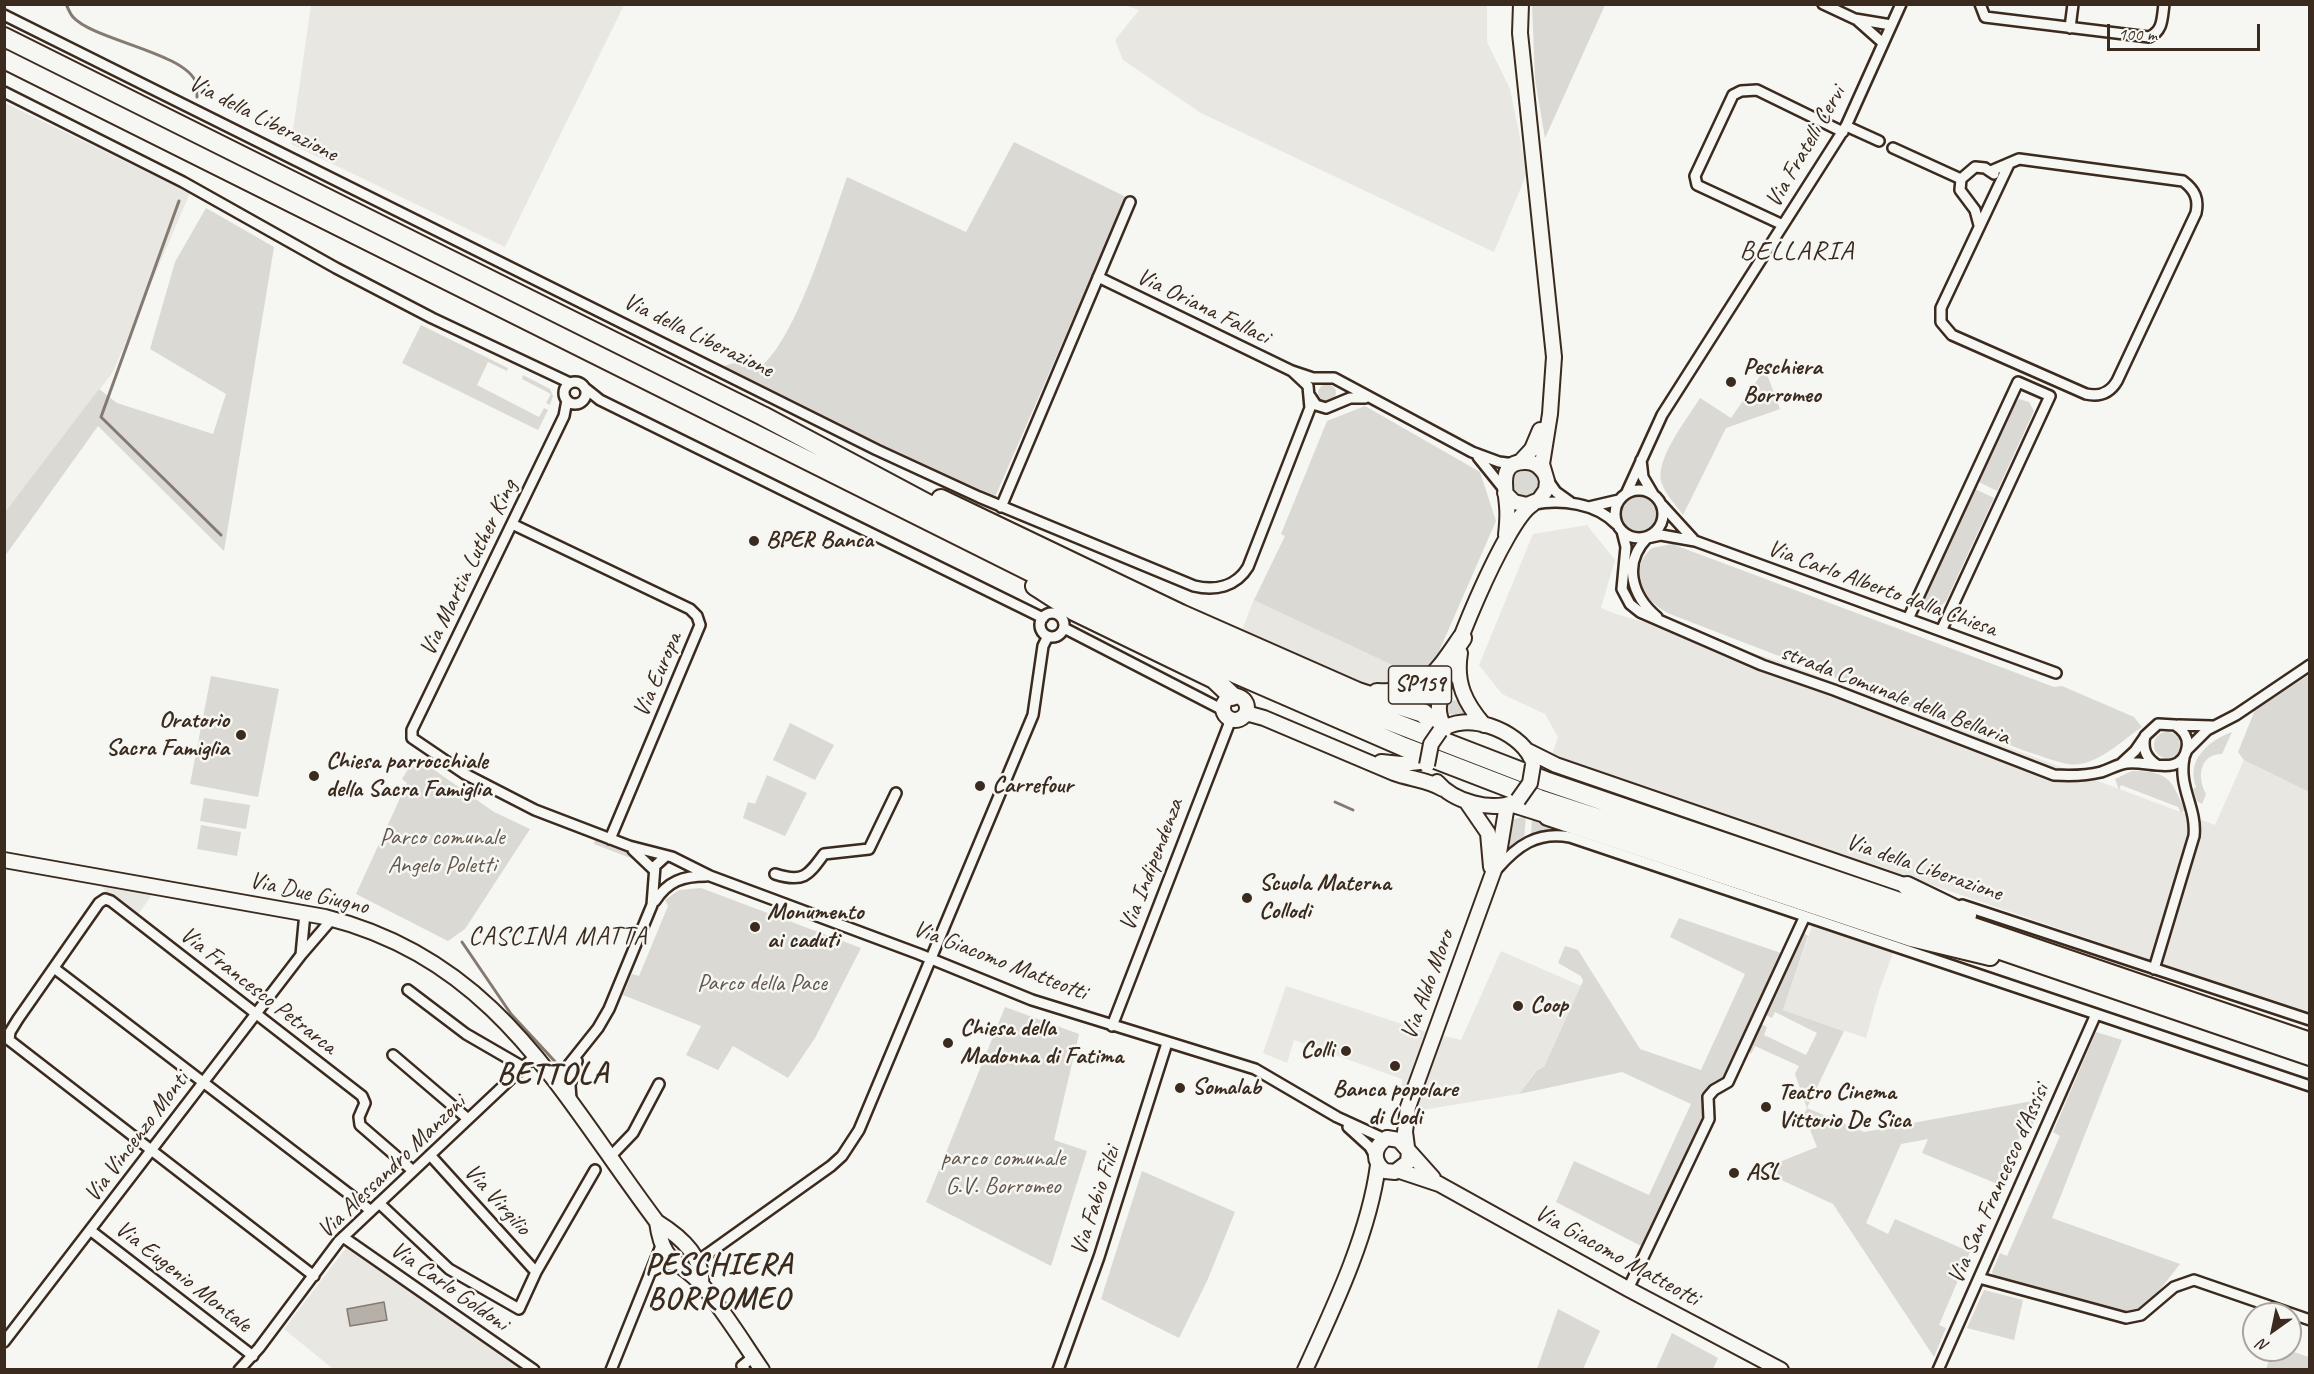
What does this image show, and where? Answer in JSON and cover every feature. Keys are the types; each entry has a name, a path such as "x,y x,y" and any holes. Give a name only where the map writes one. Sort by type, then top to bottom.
{"highway":[{"path":"4,37 763,416 969,526 1247,660 1377,716 1545,781 2310,1042"},
{"path":"4,59 1236,674 1404,747 1539,798 1904,917 2310,1056"},
{"path":"4,70 161,138"},
{"path":"763,416 1073,560 1181,614 1358,692 1423,713 1442,730"},
{"path":"754,434 854,492 1040,589 1074,611 1214,679 1234,707"},
{"name":"SP159","path":"1358,692 1393,694 1426,683 1434,677 1462,638"},
{"path":"1548,816 1911,937 1963,951 2039,965"},
{"path":"1907,886 1984,922 2104,966 2170,995"}],"street":[{"name":"SP159","path":"1442,730 1439,705 1448,672 1462,638 1506,537 1523,512 1541,498 1546,490 1542,464 1550,414 1554,357 1552,320 1520,33 1521,4"},
{"path":"1823,4 1855,19 1883,43"},
{"name":"Via Fratelli Cervi","path":"1622,497 1671,400 1845,129 1901,4"},
{"path":"1980,4 1985,17 2149,37 2158,33 2164,4"},
{"path":"2070,28 2073,4"},
{"name":"Via della Liberazione","path":"4,15 860,441 1001,507 1191,585 1210,589 1221,587 1240,578 1248,567 1302,432 1310,408 1310,393"},
{"path":"1855,19 1891,25"},
{"path":"1783,225 1697,185 1695,176 1733,95 1741,91 1757,90 1845,129 1879,141"},
{"path":"4,92 194,188 336,268 413,308 554,377 567,386 571,402 585,398 600,400"},
{"path":"1893,148 1961,179"},
{"path":"1978,225 1975,210 1960,190 1961,179 1975,168 1991,171 2019,159 2174,179 2183,181 2196,195 2198,203 2196,213 2117,381 2107,392 2094,396 2086,394 1945,330 1941,322 1941,308 1978,225 2009,164"},
{"path":"1991,171 1998,188"},
{"path":"1968,201 1981,205 1992,200"},
{"path":"1001,507 1130,202"},
{"name":"Via Oriana Fallaci","path":"1098,277 1292,371"},
{"path":"1292,371 1318,378 1329,376 1472,452 1499,462 1533,463 1545,474 1556,492 1570,502"},
{"path":"1292,371 1304,380 1316,405 1326,408 1356,397 1371,398"},
{"path":"1310,393 1318,378"},
{"path":"567,386 578,382 600,400 1043,618 1056,614 1063,619 1064,628 1058,635 1048,636"},
{"path":"1336,405 1342,391 1338,382"},
{"path":"1908,619 2018,382 2050,396 1941,631"},
{"path":"585,388 585,398"},
{"name":"SP159","path":"1506,537 1508,508 1504,491 1506,473 1535,444 1551,396"},
{"name":"Via Martin Luther King","path":"412,738 412,730 571,402"},
{"name":"Via della Liberazione","path":"1302,432 1311,420 1326,408"},
{"path":"1472,452 1486,464 1504,491 1518,504 1570,502 1589,507 1608,517 1621,530 1637,538 1654,532 1663,516 1657,499 1643,477 1641,457"},
{"path":"1589,507 1643,490 1657,499"},
{"path":"1622,497 1615,513 1626,547 1621,580 1623,593 1636,610 1661,621"},
{"name":"Via Carlo Alberto dalla Chiesa","path":"1657,499 1695,541"},
{"name":"Via Europa","path":"512,524 690,609 697,616 700,625 610,839"},
{"name":"Via Carlo Alberto dalla Chiesa","path":"1661,621 1639,597 1632,578 1635,555 1650,537 1666,535 1695,541 2056,673"},
{"path":"1043,618 1041,628 1048,636"},
{"name":"strada Comunale della Bellaria","path":"1661,621 1762,665 1834,690 2054,775 2076,776 2134,762 2160,766"},
{"path":"1064,628 1192,692 1264,718 1408,778 1431,782 1466,800 1484,806 1512,803 1548,816 1579,841"},
{"path":"652,1271 666,1264 688,1268 842,1156 863,1122 877,1082 932,959 1033,715 1043,645 1048,636"},
{"name":"SP159","path":"1462,638 1458,664 1460,686 1463,696 1484,725"},
{"path":"2160,766 2175,765 2200,735 2310,665"},
{"name":"Via Indipendenza","path":"1112,1026 1234,707"},
{"path":"1425,761 1433,739 1442,730 1465,721 1484,725 1512,738 1528,751 1533,765 1530,783 1512,803"},
{"path":"2120,765 2158,724 2198,727 2217,725"},
{"path":"2154,969 2193,843 2196,819 2182,785 2186,735 2175,725"},
{"path":"2145,736 2146,756 2182,785"},
{"name":"Via Giacomo Matteotti","path":"412,738 489,788 535,810 628,846 664,857 672,857 710,876 932,959 1024,997 1265,1073 1337,1117 1386,1139"},
{"name":"Via della Liberazione","path":"1528,751 1550,763 1907,886 2310,1020"},
{"path":"1368,760 1401,764 1425,761"},
{"path":"1425,761 1443,789"},
{"path":"775,874 798,878 809,874 824,854 869,849 896,793"},
{"name":"Via Aldo Moro","path":"1466,800 1489,836 1491,878"},
{"name":"Via Aldo Moro","path":"1408,1149 1405,1132 1408,1107 1500,852 1512,803"},
{"path":"1491,878 1512,853 1533,839 1551,835 1579,841 2310,1086"},
{"path":"628,846 661,882 670,884"},
{"path":"654,873 657,862 664,857"},
{"name":"Via Due Giugno","path":"4,860 332,919 382,936 442,969 492,1006 535,1056 657,1222"},
{"path":"679,862 682,870 679,878"},
{"name":"Via Giacomo Matteotti","path":"652,906 654,873"},
{"name":"Via Giacomo Matteotti","path":"555,1082 580,1053 609,1009 652,906 670,884 679,878 710,876"},
{"name":"Via Francesco Petrarca","path":"54,968 99,903 105,899 111,901 362,1096 365,1103 359,1117 360,1125 412,1170"},
{"path":"301,955 305,913"},
{"path":"1628,1289 1709,1119 1708,1097 1714,1090 1728,1082 1805,916"},
{"name":"Via Vincenzo Monti","path":"4,1342 255,1014 332,919"},
{"path":"314,1276 9,1038 10,1032 54,968 370,1210"},
{"path":"408,990 466,1034 523,1067"},
{"name":"Via San Francesco d'Assisi","path":"1938,1370 2096,1014"},
{"name":"Via Fabio Filzi","path":"1058,1370 1099,1257 1167,1043"},
{"name":"Via Giacomo Matteotti","path":"571,1103 570,1085 580,1053"},
{"path":"393,1055 468,1119"},
{"name":"Via Alessandro Manzoni","path":"239,1370 253,1356 343,1237 535,1056"},
{"path":"610,1157 633,1133 659,1084"},
{"name":"Via Aldo Moro","path":"1386,1139 1408,1107"},
{"name":"Via Giacomo Matteotti","path":"1337,1117 1363,1140 1377,1161"},
{"path":"1305,1370 1329,1317 1370,1208 1377,1147 1386,1139 1399,1140 1408,1149 1408,1162 1398,1171 1370,1208"},
{"name":"Via Giacomo Matteotti","path":"1408,1149 1439,1184"},
{"name":"Via Virgilio","path":"430,1155 536,1272"},
{"path":"1377,1161 1385,1171 1398,1171"},
{"path":"379,1203 449,1269 519,1309 536,1272 595,1170"},
{"name":"Via Giacomo Matteotti","path":"1398,1171 1439,1184 1776,1368"},
{"path":"657,1222 675,1234 697,1262 700,1283"},
{"path":"657,1222 662,1243 669,1256 680,1268 700,1283 762,1370"},
{"name":"Via Eugenio Montale","path":"90,1230 253,1356"},
{"path":"611,1370 662,1243 667,1235 675,1234"},
{"name":"Via Carlo Goldoni","path":"343,1237 534,1370"},
{"path":"1979,1278 2126,1318 2148,1311 2181,1282 2201,1281 2310,1320"},
{"path":"745,1370 742,1366 753,1357"}],"shaded area":[{"path":"311,4 624,5 505,247 291,144"},
{"path":"1124,5 1487,5 1487,42 1510,89 1527,173 1494,252 1201,113 1123,60 1115,40 1139,10"},
{"path":"5,103 190,193 113,372 5,512"},
{"path":"1587,525 1615,560 1601,608 1616,614 1776,660 2215,825 2244,760 2309,792 2309,1014 1552,755 1558,737 1545,714 1502,694 1479,665 1533,534"},
{"path":"1254,599 1420,678 1397,688 1357,686 1240,635"},
{"path":"101,884 154,892 137,916 105,891"},
{"path":"1816,915 1897,942 1879,991 1866,1038 1783,1010"},
{"path":"1501,951 1581,986 1544,1067 1536,1070 1519,1094 1410,1112 1401,1107 1402,1079 1294,1040 1287,1063 1263,1053 1286,986 1420,1030 1461,1040"},
{"path":"346,1248 522,1369 333,1369 284,1329"},
{"path":"384,1302 387,1320 350,1326 347,1309"}],"green space":[{"path":"1532,5 1605,5 1545,138 1535,79"},
{"path":"1014,142 1126,197 995,497 870,439 724,366 747,359 764,364 777,348 801,303 847,177 966,232"},
{"path":"206,208 274,247 224,551 98,426 5,556 5,512 99,389 117,403 213,434 226,394 150,349 175,262"},
{"path":"421,325 508,368 507,371 488,362 477,385 539,417 544,408 548,410 538,430 402,363"},
{"path":"1765,369 1780,409 1726,428 1683,515 1662,484 1662,464 1673,440 1700,398 1731,418"},
{"path":"523,375 550,389 553,396 550,405 546,403 551,394 522,379"},
{"path":"1327,384 1333,387 1336,393 1333,399 1327,402 1321,399 1318,393 1321,387"},
{"path":"2019,399 2029,402 2034,411 1997,491 1977,481 2013,405"},
{"path":"1365,406 1480,472 1496,521 1437,656 1420,678 1254,600 1285,536 1281,534 1327,421"},
{"path":"1524,470 1534,474 1538,484 1534,494 1524,498 1514,494 1510,484 1514,474"},
{"path":"1975,489 1994,498 1946,601 1938,609 1931,609 1924,603 1925,597"},
{"path":"1639,496 1652,501 1657,514 1652,527 1639,532 1626,527 1621,514 1626,501"},
{"path":"1672,544 2054,687 2062,686 2134,717 2142,727 2097,758 2077,764 2062,763 2025,751 1670,614 1652,602 1641,585 1639,575 1644,557 1652,548"},
{"path":"2309,675 2309,792 2244,760 2238,752 2255,710"},
{"path":"211,676 279,689 258,797 190,784"},
{"path":"1459,700 1473,717 1442,713 1445,701"},
{"path":"790,723 834,745 815,780 773,760"},
{"path":"2167,732 2176,736 2180,745 2176,754 2167,758 2158,754 2154,745 2158,736"},
{"path":"2232,732 2222,754 2214,755 2204,762 2201,781 2206,794 2202,804 2197,801 2193,789 2196,787 2194,768 2197,760 2207,746"},
{"name":"Parco comunale Angelo Poletti","path":"423,762 494,812 530,829 465,929 448,941 356,894 407,783 402,779 410,766 419,768"},
{"path":"2132,771 2155,773 2168,780 2185,810 2181,813 2178,807 2121,785 2119,790 2115,779"},
{"path":"767,775 807,793 785,836 743,818 748,802 755,804"},
{"path":"204,798 250,805 246,829 200,821"},
{"path":"1526,816 1524,839 1505,854 1511,820"},
{"path":"1532,818 1549,821 1555,830 1531,835"},
{"path":"201,825 241,832 237,856 197,849"},
{"path":"595,840 634,856 633,859 594,844"},
{"name":"Parco della Pace","path":"701,888 861,948 815,1038 788,1078 733,1046 718,1070 686,1055 701,1026 623,995 632,974 639,976 668,906 665,900 679,890"},
{"path":"1679,918 1781,953 1724,1078 1708,1088 1702,1097 1702,1122 1643,1247 1556,1202 1574,1161 1649,1195 1691,1104 1622,1072 1519,1094 1537,1070 1544,1067 1583,981 1581,976 1558,963 1565,946 1578,950 1640,1049 1701,1070 1745,974 1670,937"},
{"path":"1804,933 1808,936 1783,1010 1844,1031 1807,1108 1795,1074 1799,1066 1755,1046 1751,1054 1749,1051 1761,1024 1767,1027 1764,1035 1806,1055 1817,1033 1775,1012 1772,1018 1766,1015"},
{"name":"parco comunale G.V. Borromeo","path":"1005,1007 1079,1034 1054,1140 1087,1151 1051,1266 926,1202"},
{"path":"2096,1032 2122,1040 2052,1218 2180,1264 2147,1306 2132,1313 1993,1276 1992,1272 2000,1253 2007,1256 2060,1136 2053,1132"},
{"path":"2043,1099 2032,1126 2025,1124 2000,1185 1922,1153 1928,1139 1901,1144 1866,1223 1888,1234 1895,1219 1970,1252 1939,1325 1946,1328 1934,1357 1833,1204 1773,1176 1777,1163 1817,1147 1804,1115 1807,1108 1864,1132"},
{"path":"1142,1171 1235,1212 1207,1281 1179,1338 1101,1299"},
{"path":"1984,1290 2023,1300 2014,1340 1967,1328"},
{"path":"1558,1309 1600,1331 1583,1369 1537,1369"},
{"path":"1672,1333 1718,1358 1713,1369 1656,1369"},
{"path":"2302,1355 2309,1357 2309,1369 2266,1369 2269,1362 2302,1362"}],"waterway":[{"path":"66,4 72,16 84,25 176,63 189,72 197,85 197,97"},
{"path":"179,201 101,417 221,535"},
{"path":"1335,802 1353,810"},
{"path":"462,942 511,1014 561,1068"}],"place":[{"name":"Peschiera Borromeo","path":"1731,382"},
{"name":"BPER Banca","path":"754,541"},
{"name":"Oratorio Sacra Famiglia","path":"241,735"},
{"name":"Chiesa parrocchiale della Sacra Famiglia","path":"314,776"},
{"name":"Carrefour","path":"980,786"},
{"name":"Scuola Materna Collodi","path":"1247,898"},
{"name":"Monumento ai caduti","path":"755,927"},
{"name":"Coop","path":"1518,1006"},
{"name":"Chiesa della Madonna di Fatima","path":"948,1043"},
{"name":"Colli","path":"1346,1051"},
{"name":"Banca popolare di Lodi","path":"1395,1066"},
{"name":"Somalab","path":"1180,1088"},
{"name":"Teatro Cinema Vittorio De Sica","path":"1766,1107"},
{"name":"ASL","path":"1734,1173"}],"district":[{"name":"BELLARIA","path":"1797,252"},
{"name":"CASCINA MATTA","path":"558,937"},
{"name":"BETTOLA","path":"553,1075"},
{"name":"PESCHIERA BORROMEO","path":"719,1283"}]}
